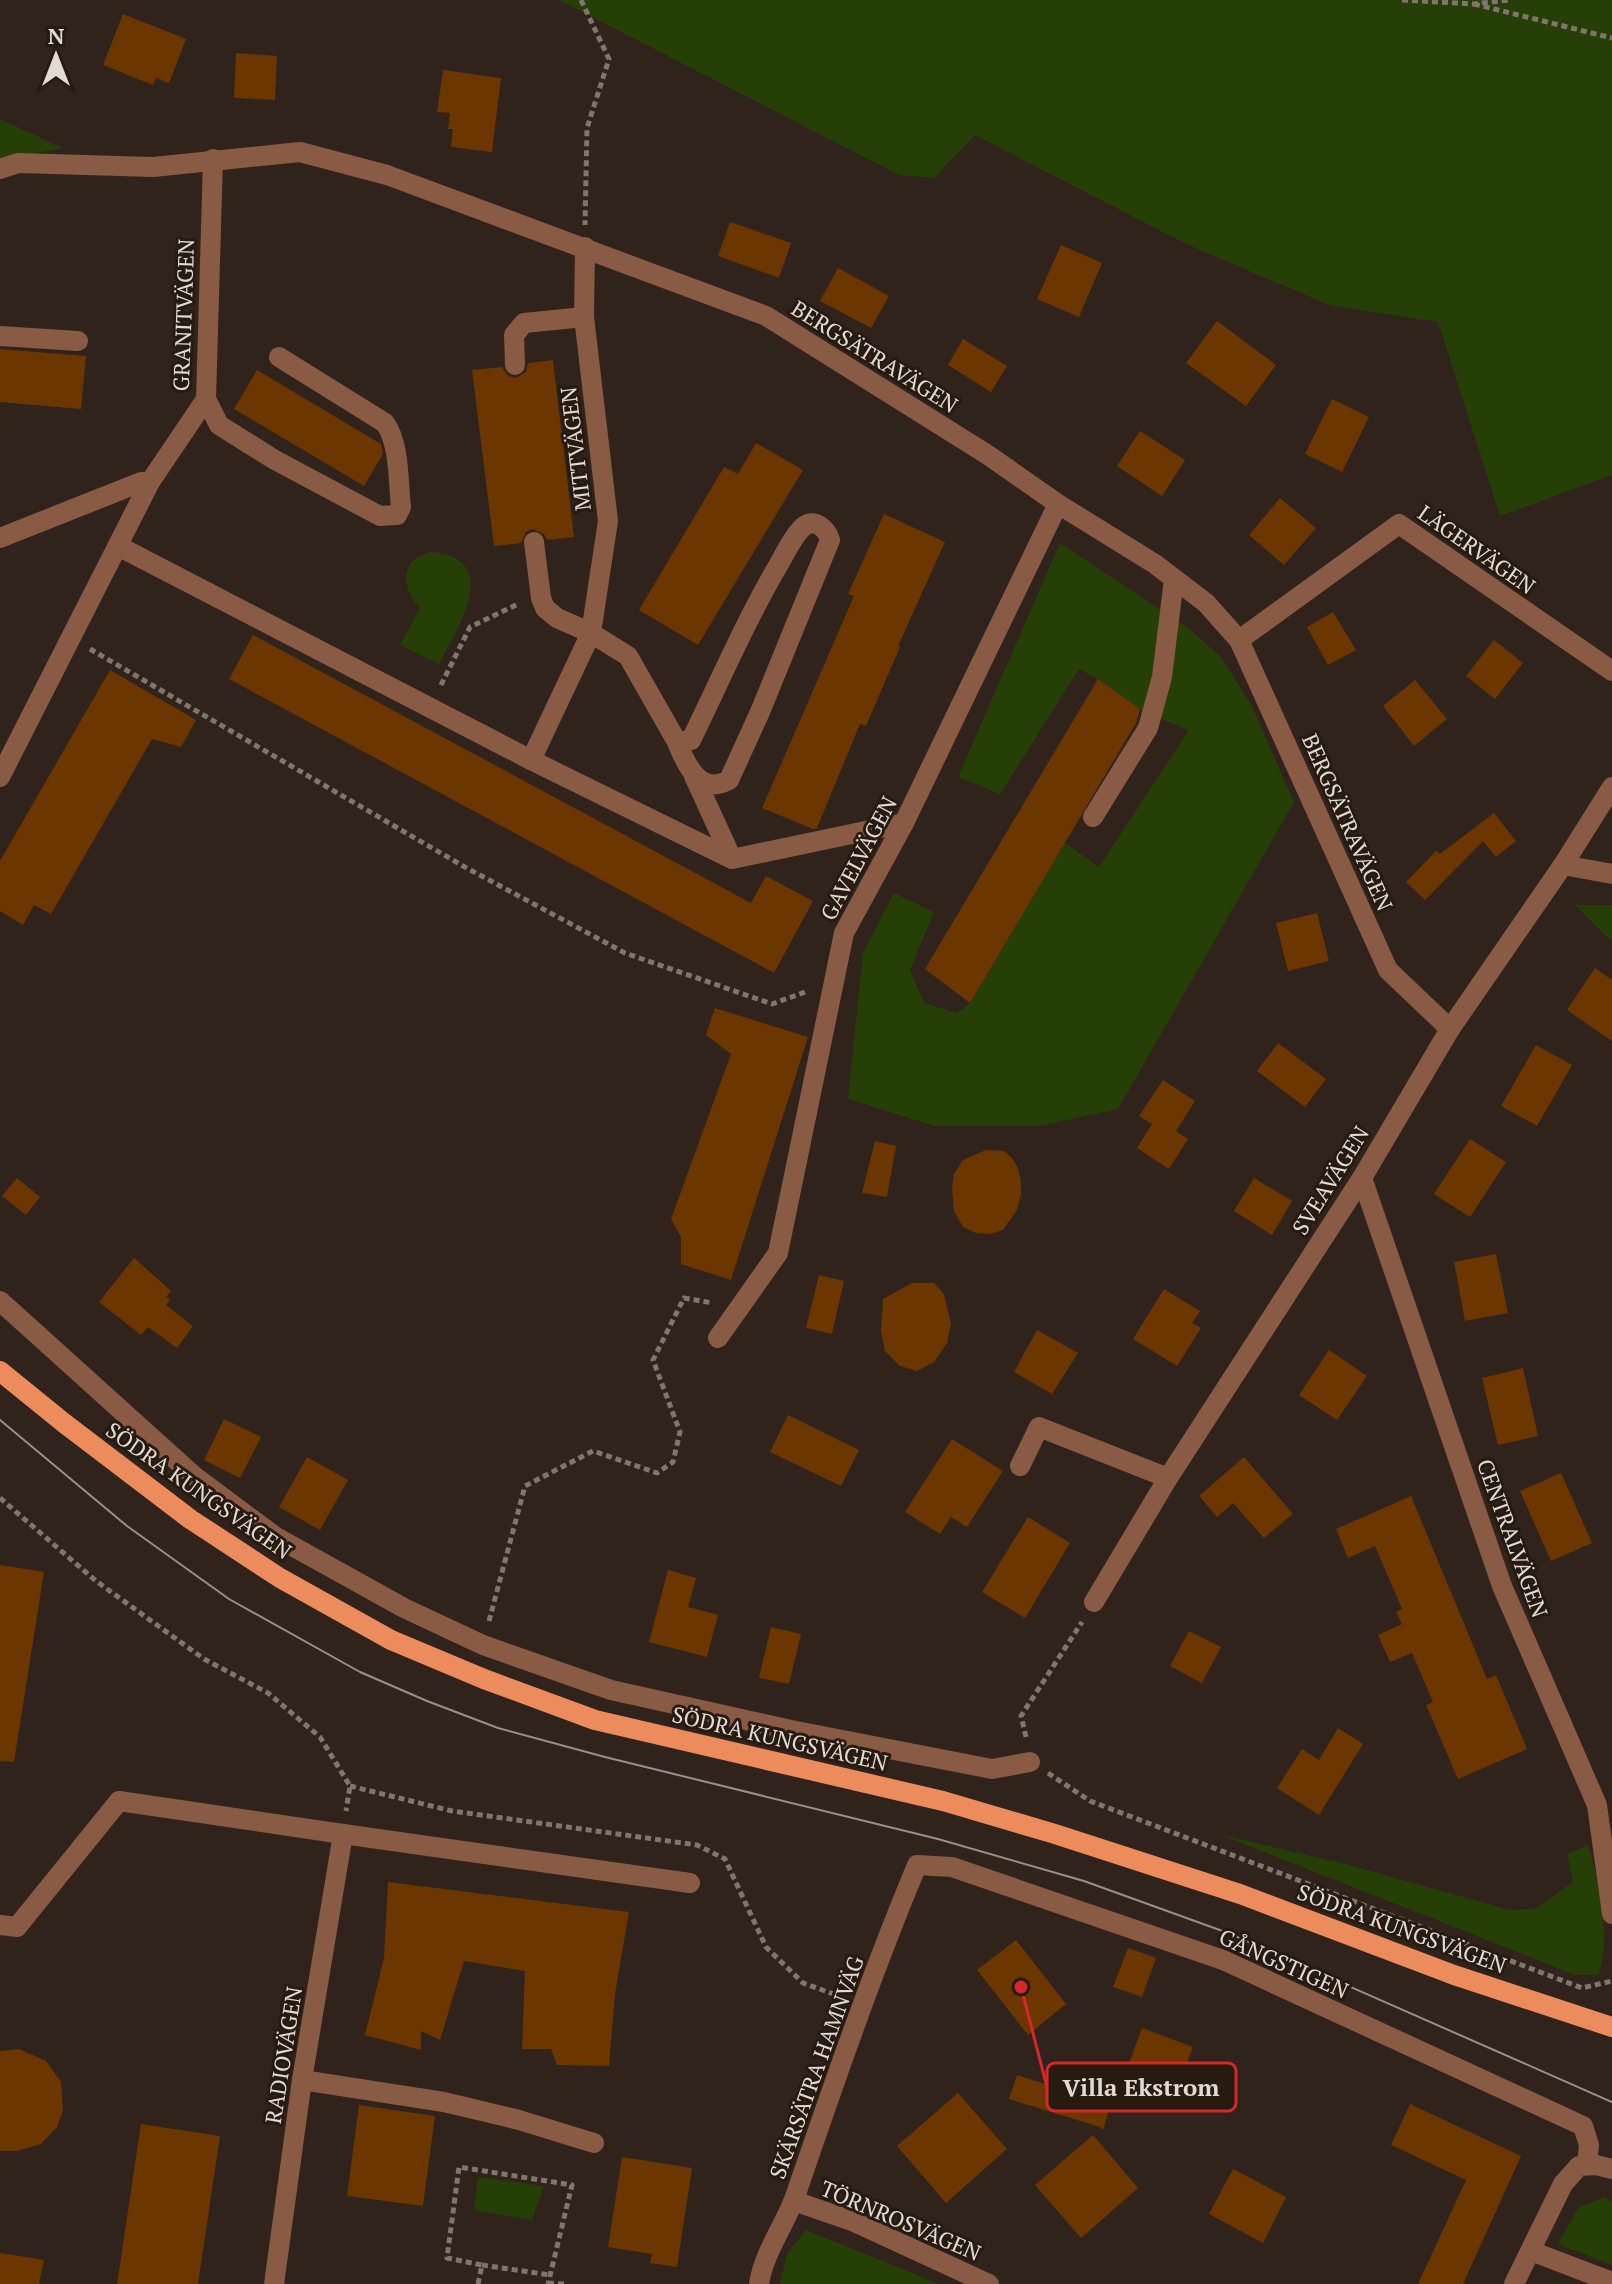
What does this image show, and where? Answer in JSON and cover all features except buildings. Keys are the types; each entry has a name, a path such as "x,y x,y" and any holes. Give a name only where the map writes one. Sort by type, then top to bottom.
{"main road":[{"name":"SÖDRA KUNGSVÄGEN","path":"0,1371 190,1519 280,1578 391,1640 484,1679 595,1720 943,1801 1055,1834 1240,1894 1454,1975 1612,2027"}],"street":[{"name":"BERGSÄTRAVÄGEN","path":"0,169 18,163 153,167 300,152 387,175 766,316 988,455 1058,504 1155,564 1206,603 1239,640 1388,970 1450,1029"},
{"name":"GRANITVÄGEN","path":"0,777 150,482 206,399 213,159"},
{"name":"MITTVÄGEN","path":"531,760 589,639 608,521 584,317 585,247"},
{"path":"515,365 514,335 524,323 584,317"},
{"path":"0,336 78,341"},
{"path":"206,399 219,425 275,460 380,516 397,515 401,507 391,431 385,423 279,357"},
{"path":"0,538 141,482 150,482"},
{"name":"GAVELVÄGEN","path":"718,1338 778,1253 844,933 904,823 1058,504"},
{"path":"677,742 691,740 760,597 790,545 803,527 811,523 821,526 830,540 729,780 719,785 705,783 694,776"},
{"name":"LÄGERVÄGEN","path":"1239,640 1399,524 1612,671"},
{"path":"534,542 545,608 589,639 628,656 677,742 732,859"},
{"path":"118,546 531,760 732,859 904,823"},
{"path":"1093,817 1148,728 1162,677 1174,579"},
{"name":"SVEAVÄGEN","path":"1094,1602 1168,1478 1362,1178 1450,1029 1563,865 1612,787"},
{"path":"1563,865 1612,874"},
{"name":"CENTRALVÄGEN","path":"1362,1178 1502,1586 1597,1805 1612,1914"},
{"name":"SÖDRA KUNGSVÄGEN","path":"0,1301 194,1476 276,1537 404,1608 483,1645 611,1690 791,1730 992,1769 1030,1762"},
{"path":"1020,1466 1039,1427 1168,1478"},
{"path":"0,1925 17,1927 119,1801 690,1883"},
{"name":"RADIOVÄGEN","path":"274,2284 302,2080 343,1834"},
{"name":"GÅNGSTIGEN","path":"917,1865 952,1867 1223,1960 1583,2126 1589,2145 1587,2164"},
{"name":"SKÄRSÄTRA HAMNVÄG","path":"759,2284 772,2243 794,2201 858,2013 917,1865"},
{"path":"302,2080 444,2102 519,2120 594,2143"},
{"path":"1514,2284 1563,2184 1579,2166 1587,2164 1612,2169"},
{"name":"TÖRNROSVÄGEN","path":"794,2201 852,2221 989,2284"},
{"path":"1531,2251 1612,2282"}],"path":[{"path":"581,0 609,59 587,128 585,247"},
{"path":"1402,0 1474,4 1508,0"},
{"path":"1474,4 1612,38"},
{"path":"429,707 470,627 505,608 529,600"},
{"path":"72,638 463,866 625,953 772,1004 835,981"},
{"path":"483,1645 525,1486 593,1451 657,1473 673,1462 680,1432 653,1360 684,1298 740,1307"},
{"path":"0,1498 108,1589 204,1659 268,1693 320,1737 350,1786"},
{"path":"1094,1602 1021,1716 1030,1762 1090,1801 1582,1988 1612,1981"},
{"path":"550,2275 447,2258 459,2167 572,2185 550,2275 548,2283 564,2284"},
{"path":"478,2284 482,2265"}],"green space":[{"path":"559,0 1612,0 1612,475 1500,516 1438,322 1329,305 1184,243 975,135 934,178 899,175"},
{"path":"0,119 63,148 0,160"},
{"path":"1060,543 1188,628 1220,656 1251,704 1294,802 1118,1109 1039,1126 935,1126 848,1099 863,953 894,893 934,912 910,970 924,1003 957,1013 970,1003 1065,843 1099,867 1189,730 1144,712 1079,669 1000,794 958,777"},
{"path":"430,552 452,557 465,567 470,580 464,614 439,664 400,645 420,608 409,592 408,568 413,561"},
{"path":"1575,905 1612,905 1612,942"},
{"path":"1219,1834 1349,1865 1510,1910 1535,1909 1573,1882 1567,1854 1588,1845 1600,1893 1604,1928 1598,1975 1575,1975"},
{"path":"478,2177 544,2186 532,2220 474,2210"},
{"path":"1605,2197 1612,2201 1612,2265 1558,2244 1579,2207"},
{"path":"806,2230 939,2284 780,2284 787,2254"}],"tram line":[{"path":"0,1420 127,1526 229,1599 360,1672 427,1701 498,1728 938,1839 1084,1881 1228,1933 1612,2102"}],"place":[{"name":"Villa Ekstrom","path":"1021,1987"}]}
